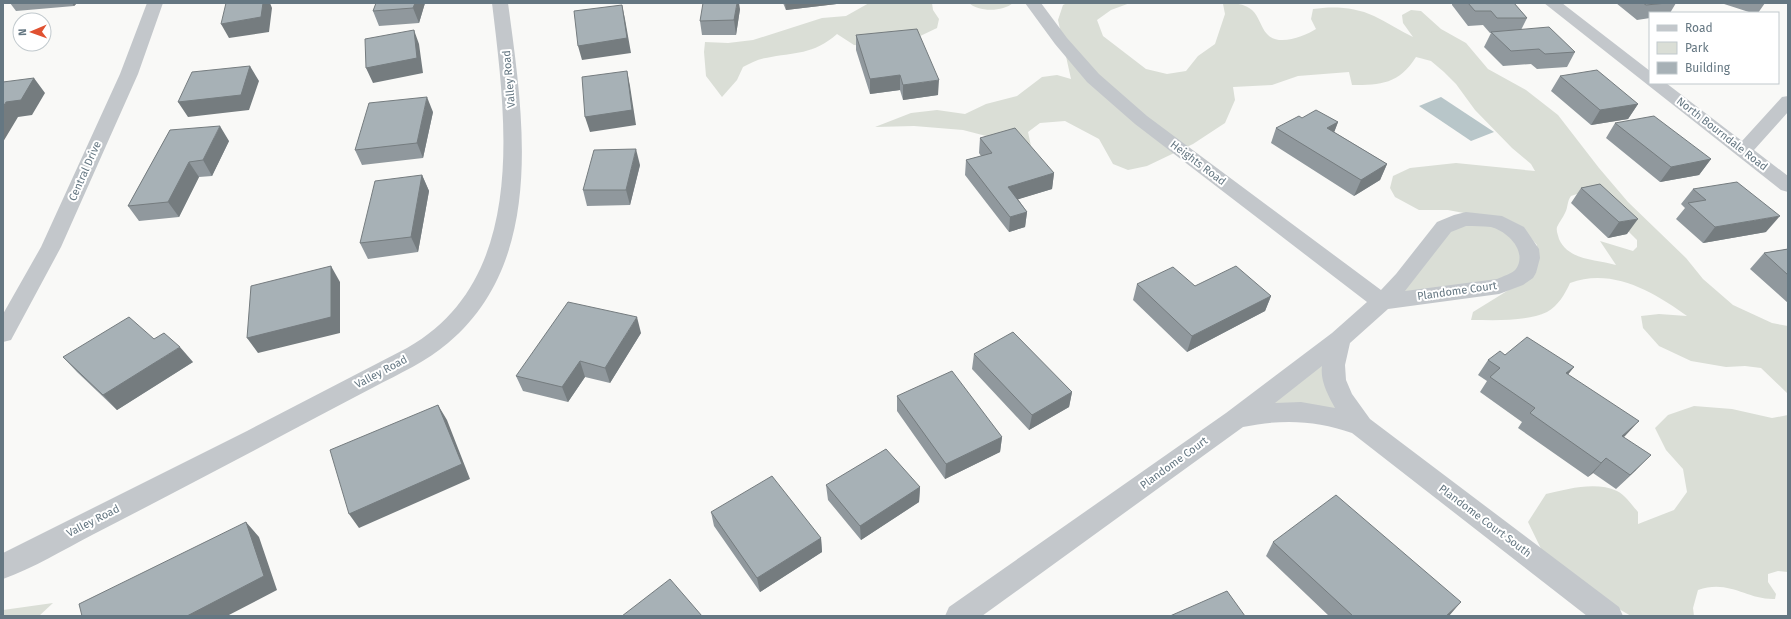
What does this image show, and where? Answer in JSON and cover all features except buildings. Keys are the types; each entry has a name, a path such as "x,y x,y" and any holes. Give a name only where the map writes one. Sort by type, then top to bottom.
{"street":[{"name":"Central Drive","path":"3,334 51,247 129,74 155,3"},
{"name":"Valley Road","path":"3,567 164,486 383,371 431,344 463,316 488,278 500,249 510,200 512,95 500,3"},
{"name":"Heights Road","path":"1033,3 1061,41 1093,78 1141,120 1382,302"},
{"path":"1552,3 1649,78"},
{"name":"North Bourndale Road","path":"1656,84 1788,186"},
{"path":"1743,151 1788,101"},
{"name":"Plandome Court","path":"959,616 1235,420 1340,339 1382,302 1404,279 1444,227 1454,222 1466,219 1481,219 1500,224 1516,232 1529,249 1530,258 1525,273 1515,280 1499,286 1382,302"},
{"name":"Plandome Court South","path":"1340,339 1333,361 1332,374 1347,407 1361,426"},
{"name":"Plandome Court South","path":"1235,420 1269,413 1301,411 1338,417 1361,426 1610,616"}],"green space":[{"path":"869,3 932,3 933,10 939,19 937,28 916,38 867,46 854,45 837,34 820,46 812,49 757,60 743,67 737,80 722,97 706,76 704,52 705,42 728,43 753,40 822,18 846,16"},
{"path":"969,3 1013,3 1003,8 991,10 978,8"},
{"path":"1067,3 1130,3 1111,10 1097,20 1103,36 1146,69 1167,74 1186,71 1198,56 1215,44 1225,14 1223,4 1238,4 1249,8 1252,10 1267,34 1278,40 1299,37 1316,29 1311,19 1313,9 1328,8 1352,9 1367,13 1413,37 1403,23 1402,15 1411,10 1421,11 1441,29 1466,43 1488,69 1526,90 1558,115 1599,168 1628,202 1686,258 1703,279 1733,305 1772,323 1788,326 1788,394 1761,368 1745,366 1726,367 1691,361 1659,346 1643,328 1641,316 1659,314 1687,316 1661,298 1632,284 1617,280 1601,278 1586,279 1570,283 1555,306 1547,312 1538,315 1510,320 1471,320 1473,312 1536,273 1537,245 1524,230 1511,222 1448,210 1419,210 1395,197 1390,188 1393,176 1410,168 1456,163 1535,171 1531,164 1512,148 1475,110 1456,84 1431,61 1416,57 1403,73 1396,78 1381,83 1352,85 1349,72 1298,76 1272,85 1233,87 1235,100 1225,123 1193,144 1147,166 1128,170 1113,164 1099,139 1065,121 1040,123 1028,132 1031,146 1018,141 990,137 963,130 914,126 875,127 911,113 937,110 965,114 986,104 1017,96 1042,77 1057,75 1071,79 1058,20 1063,5","holes":["1577,194 1626,229 1637,240 1637,247 1633,251 1600,241 1616,265 1584,258 1569,252 1559,239 1557,227 1566,211 1571,196"]},
{"path":"1481,219 1525,242 1515,280 1403,298 1404,279 1437,236"},
{"path":"1340,339 1333,361 1361,426 1253,415"},
{"path":"1694,406 1732,409 1772,418 1788,415 1788,572 1778,571 1768,574 1768,582 1776,594 1775,599 1755,596 1729,588 1709,587 1698,590 1693,608 1694,616 1631,616 1581,587 1546,559 1528,522 1546,494 1591,486 1609,488 1620,493 1638,512 1638,524 1674,510 1687,492 1683,469 1666,450 1655,428 1668,415"},
{"path":"53,603 39,616 3,616 3,610"}],"shaded area":[{"path":"1441,97 1494,132 1471,141 1419,106"}]}
